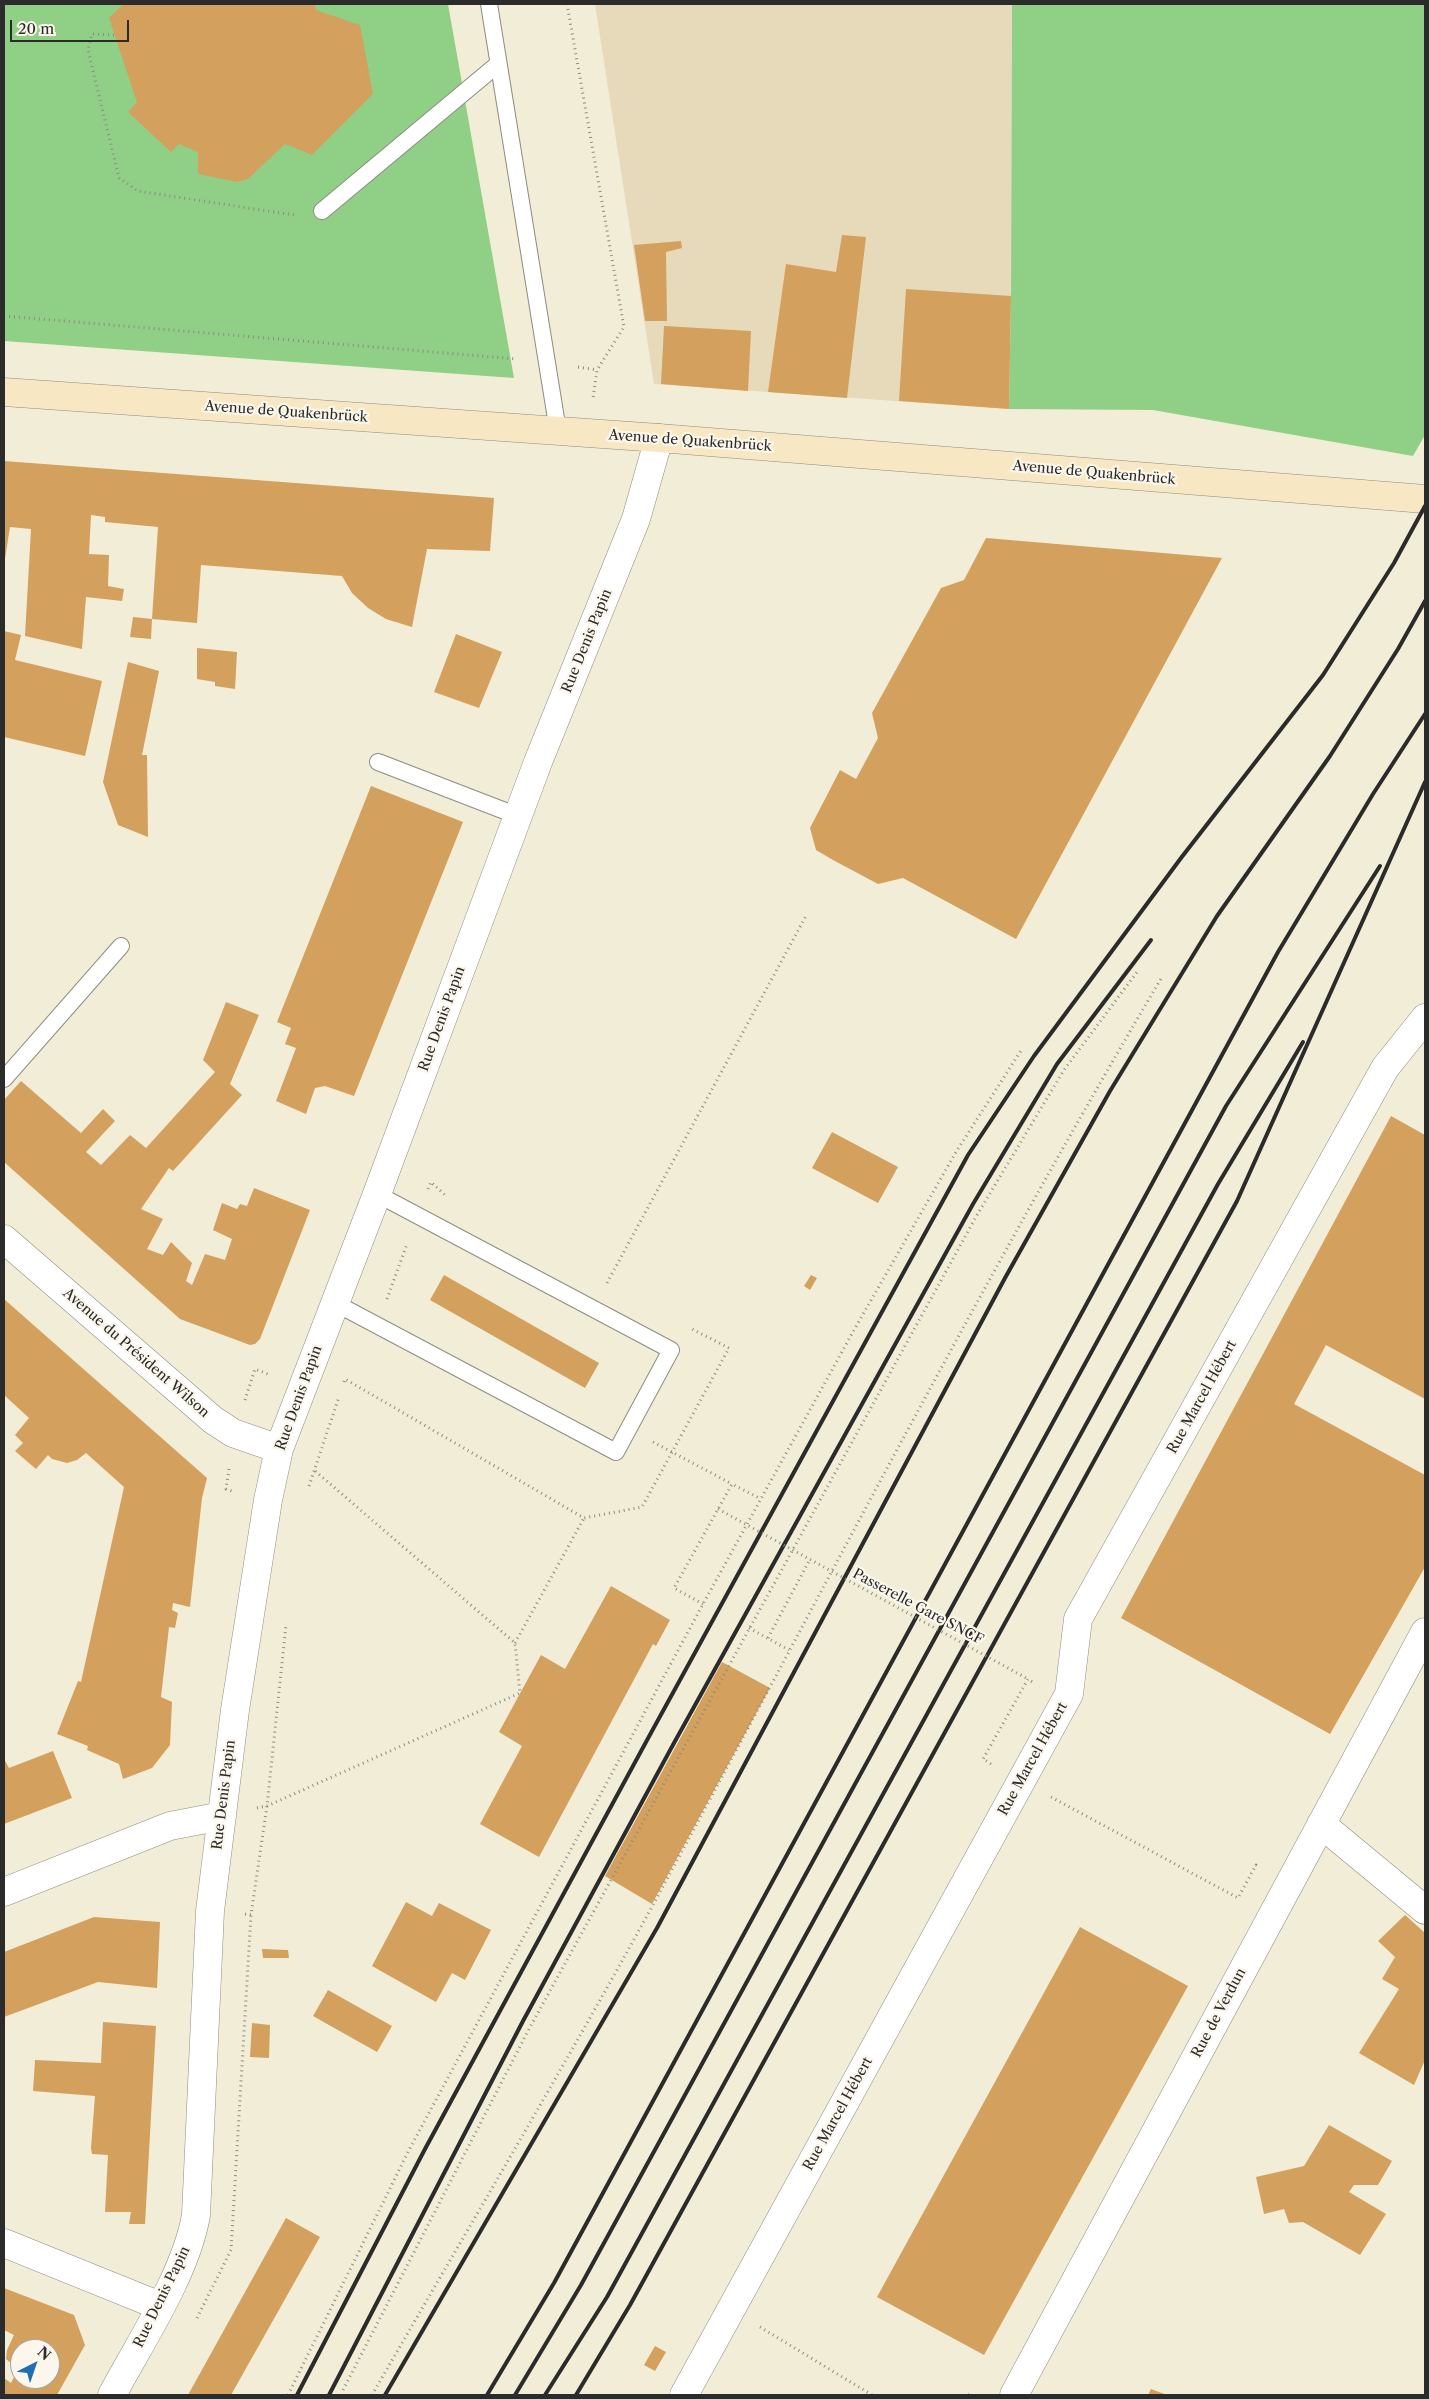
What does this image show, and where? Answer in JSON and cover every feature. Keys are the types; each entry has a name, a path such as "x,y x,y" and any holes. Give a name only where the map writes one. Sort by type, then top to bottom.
{"main road":[{"name":"Avenue de Quakenbrück","path":"4,392 659,438 1425,499"}],"street":[{"name":"Rue Denis Papin","path":"112,2395 160,2306 193,2232 196,2215 210,1911 235,1710 268,1500 279,1449 377,1194 518,816 636,519 659,438"},
{"name":"Rue Marcel Hébert","path":"684,2395 1069,1694 1078,1619 1386,1068 1425,1018"},
{"name":"Avenue du Président Wilson","path":"4,1239 213,1420 233,1433 279,1449"},
{"name":"Rue de Verdun","path":"1014,2395 1425,1632"},
{"path":"4,1892 170,1826 222,1816"},
{"path":"1321,1824 1425,1909"},
{"path":"4,2243 160,2306"}],"lane":[{"path":"489,4 558,431"},
{"path":"322,211 498,64"},
{"path":"378,762 518,816"},
{"path":"4,1079 121,946"},
{"path":"335,1303 616,1452 671,1350 377,1194"}],"path":[{"path":"567,4 624,327 597,370 589,433"},
{"path":"114,35 92,34 88,50 119,178 138,191 292,215 322,211"},
{"path":"4,316 546,361 597,370"},
{"path":"606,1284 807,914"},
{"path":"343,2390 529,2029 977,1215 1064,1070 1138,972"},
{"path":"372,2395 645,1918 992,1274 1162,977"},
{"path":"288,2395 410,2150 703,1604 956,1152 1022,1049"},
{"path":"372,1322 386,1300 431,1182"},
{"path":"342,1387 348,1371"},
{"path":"222,1816 267,1806 520,1693 515,1643 584,1518 345,1379"},
{"path":"308,1489 340,1395"},
{"path":"629,1429 761,1499"},
{"path":"279,1449 314,1470 515,1643"},
{"path":"703,1604 674,1588 732,1484"},
{"name":"Passerelle Gare SNCF","path":"718,1509 809,1561 1028,1679 983,1759"},
{"path":"768,1638 809,1561"},
{"path":"267,1806 287,1619"},
{"path":"749,1628 789,1650"},
{"path":"1021,1780 1238,1898"},
{"path":"731,2309 872,2395"}],"shaded area":[{"path":"595,4 1012,4 1009,409 654,384"}],"green space":[{"path":"4,4 448,4 514,378 4,341"},
{"path":"1012,4 1425,4 1425,435 1413,456 1153,410 1009,409"}],"building":[{"path":"123,4 315,4 316,10 360,25 373,94 312,155 285,144 248,179 237,182 198,174 198,152 179,144 171,152 128,112 137,102 109,18"},
{"path":"842,235 866,237 847,398 768,392 786,264 836,272"},
{"path":"681,241 682,248 666,252 667,321 645,321 634,245"},
{"path":"906,289 1011,296 1009,409 899,401"},
{"path":"664,326 751,331 748,391 661,384"},
{"path":"4,461 494,498 490,551 427,549 412,627 386,619 368,608 352,593 342,576 201,565 197,623 152,619 158,527 105,522 105,517 91,515 89,554 109,555 108,586 124,589 122,601 86,597 82,649 25,636 31,529 10,527 4,565"},
{"path":"986,538 1222,558 1016,939 903,878 878,884 833,860 816,850 810,828 840,770 856,779 878,738 872,713 941,588 964,580"},
{"path":"133,617 152,619 151,639 130,637"},
{"path":"4,631 21,635 15,660 102,681 85,756 4,737"},
{"path":"456,634 502,652 479,708 434,692"},
{"path":"197,648 237,652 235,689 215,686 215,682 197,679"},
{"path":"128,662 159,671 142,755 147,755 148,837 118,825 103,782"},
{"path":"371,786 463,822 354,1096 325,1086 315,1088 306,1114 276,1101 296,1048 285,1044 291,1028 277,1022"},
{"path":"226,1002 259,1015 230,1084 242,1095 173,1171 169,1168 141,1209 163,1219 147,1249 163,1255 171,1242 192,1263 186,1281 192,1285 205,1254 225,1260 232,1239 213,1230 222,1203 237,1209 240,1204 247,1206 254,1188 310,1210 260,1339 255,1344 250,1345 180,1319 4,1162 4,1100 21,1081 81,1133 103,1109 115,1121 86,1152 101,1165 130,1135 146,1148 215,1072 203,1060"},
{"path":"1391,1116 1425,1135 1425,1399 1326,1345 1294,1404 1425,1475 1425,1567 1330,1734 1121,1618"},
{"path":"832,1132 898,1167 878,1203 812,1168"},
{"path":"444,1275 599,1363 585,1388 430,1300"},
{"path":"811,1275 817,1278 810,1290 804,1286"},
{"path":"4,1299 207,1478 202,1498 190,1607 173,1603 172,1610 178,1613 175,1628 169,1627 161,1697 172,1702 170,1745 152,1768 123,1779 119,1764 87,1750 88,1746 57,1734 78,1681 81,1682 124,1487 86,1453 77,1460 67,1463 52,1459 48,1455 36,1469 15,1451 23,1443 15,1435 29,1418 4,1395"},
{"path":"611,1586 670,1620 656,1646 653,1644 539,1857 480,1824 522,1746 499,1732 541,1655 565,1669"},
{"path":"722,1662 770,1688 652,1904 605,1876"},
{"path":"53,1751 72,1798 4,1824 4,1759 9,1768"},
{"path":"406,1902 432,1916 439,1903 491,1930 465,1980 452,1973 436,2002 372,1966"},
{"path":"1405,1915 1425,1933 1425,2060 1414,2085 1359,2053 1399,1989 1382,1979 1395,1957 1378,1941"},
{"path":"94,1917 160,1922 157,1988 98,1982 4,2017 4,1952"},
{"path":"1080,1927 1188,1986 984,2355 877,2297"},
{"path":"262,1949 288,1950 289,1958 263,1958"},
{"path":"328,1990 392,2026 377,2052 313,2016"},
{"path":"103,2022 156,2026 145,2224 129,2224 131,2212 105,2212 108,2155 92,2154 91,2148 95,2096 33,2091 35,2060 101,2063"},
{"path":"252,2023 270,2025 269,2058 250,2057"},
{"path":"1329,2125 1392,2161 1378,2185 1354,2185 1349,2192 1386,2214 1360,2255 1303,2222 1289,2223 1284,2209 1264,2214 1256,2177 1304,2166"},
{"path":"286,2218 320,2237 231,2395 188,2395"},
{"path":"4,2288 74,2315 85,2345 57,2395 4,2395 4,2378 10,2382 10,2389 60,2389 60,2339 12,2339 14,2335 4,2330"},
{"path":"10,2344 10,2362 6,2359"},
{"path":"655,2346 666,2352 655,2371 644,2365"},
{"path":"1151,2389 1167,2395 1148,2395"}],"railway":[{"path":"297,2395 425,2149 968,1155 1034,1056 1181,858 1323,675 1394,563 1425,506"},
{"path":"385,2395 657,1928 1005,1278 1110,1091 1217,916 1330,756 1398,649 1425,601"},
{"path":"487,2395 554,2283 1278,952 1373,794 1425,714"},
{"path":"576,2395 630,2305 1237,1201 1425,782"},
{"path":"515,2395 581,2285 1226,1106 1380,866"},
{"path":"329,2395 523,2021 674,1743 973,1204 1057,1064 1151,940"},
{"path":"545,2395 607,2297 1218,1184 1303,1042"}]}
